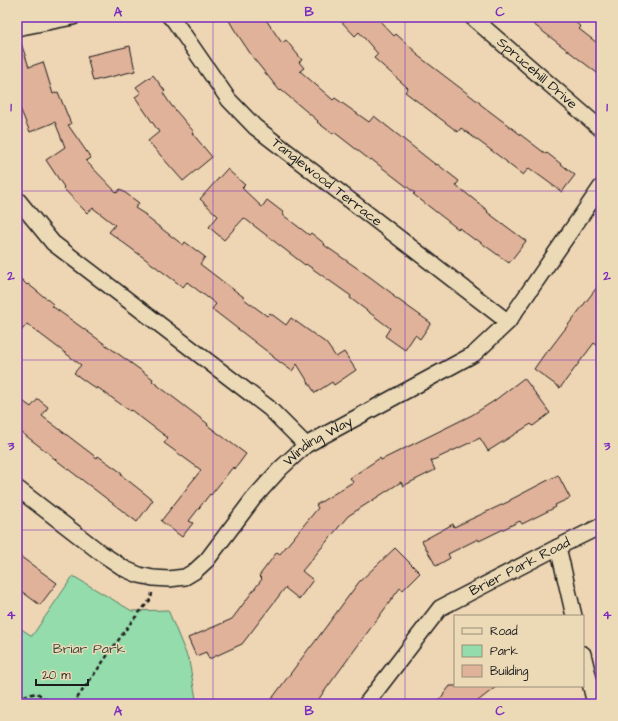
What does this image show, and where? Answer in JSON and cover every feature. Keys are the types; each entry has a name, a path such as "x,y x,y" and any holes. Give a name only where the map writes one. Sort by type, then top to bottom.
{"street":[{"path":"17,28 73,17"},
{"name":"Tanglewood Terrace","path":"170,17 173,19 229,100 255,127 508,322"},
{"name":"Sprucehill Drive","path":"472,17 601,129"},
{"name":"Winding Way","path":"17,488 101,553 125,569 139,575 153,578 169,579 185,577 195,571 206,560 253,499 280,469 306,445 474,354 508,322 601,187"},
{"path":"17,199 52,243 269,408 306,445"},
{"name":"Brier Park Road","path":"366,704 440,608 601,526"},
{"path":"558,547 574,615"},
{"path":"584,658 595,704"}],"path":[{"path":"73,704 132,621 151,599 152,593"},
{"path":"17,697 37,693 53,704"}],"green space":[{"name":"Briar Park","path":"73,576 132,611 168,610 189,661 197,704 17,704 17,626 32,636"}],"building":[{"path":"227,17 264,17 282,43 286,40 302,60 299,62 304,68 300,71 333,100 335,98 369,122 374,116 436,165 437,164 459,181 456,185 488,211 487,212 526,241 509,263 476,239 475,240 459,228 458,229 413,194 415,193 334,132 333,134 317,122 318,121 281,90 280,91 254,59"},
{"path":"337,17 376,17 394,36 396,34 418,54 417,55 575,175 562,192 529,168 523,175 461,128 458,132 405,92 408,88 374,58 378,54 359,32 355,36"},
{"path":"524,17 569,17 581,27 579,29 601,46 601,76"},
{"path":"17,40 20,40 29,67 43,62 53,94 58,92 71,124 68,125 91,158 86,161 117,193 120,189 139,203 135,208 146,215 145,216 183,245 185,242 205,257 200,264 245,298 244,299 267,316 270,313 286,325 291,318 326,343 336,357 344,352 356,370 334,385 332,382 315,393 297,364 292,371 212,309 216,304 187,282 183,287 109,232 115,225 93,208 87,213 63,188 64,187 46,160 65,147 55,122 30,132 17,101"},
{"path":"130,46 135,71 93,81 87,56"},
{"path":"153,75 165,91 163,93 171,105 194,132 192,133 212,157 183,181 148,141 159,132 135,97 141,93 136,87"},
{"path":"227,169 245,185 242,188 262,207 267,200 284,213 283,215 309,235 311,233 325,244 324,245 370,277 394,295 393,296 431,323 420,339 415,335 405,350 385,336 390,328 350,298 351,296 306,264 305,265 244,218 224,240 209,227 218,216 200,199"},
{"path":"17,275 27,285 28,284 53,304 52,306 153,379 152,381 246,454 235,469 233,467 211,495 210,494 189,521 193,523 182,537 161,521 201,470 164,443 168,438 131,410 130,411 97,387 96,389 74,373 81,365 27,324 17,336"},
{"path":"601,282 601,348 594,343 560,388 534,369"},
{"path":"524,378 550,413 533,426 531,424 488,451 480,438 431,461 435,470 403,486 401,482 348,516 302,571 313,580 299,599 285,588 242,644 209,659 206,652 196,656 188,638 232,619 262,579 259,576 277,552 280,554 318,508 316,505 353,482 350,478 380,458 381,460 472,415 494,401"},
{"path":"17,397 31,407 38,399 48,407 42,416 97,458 98,456 122,473 121,475 153,500 137,522 17,429"},
{"path":"558,475 570,498 555,505 556,507 522,524 520,521 448,554 450,558 436,566 422,541 453,524 454,527 510,501"},
{"path":"395,548 420,573 403,590 400,588 315,704 268,704 359,582"},
{"path":"17,554 57,583 40,605 17,588"},
{"path":"450,686 496,687 474,704 436,704"}]}
